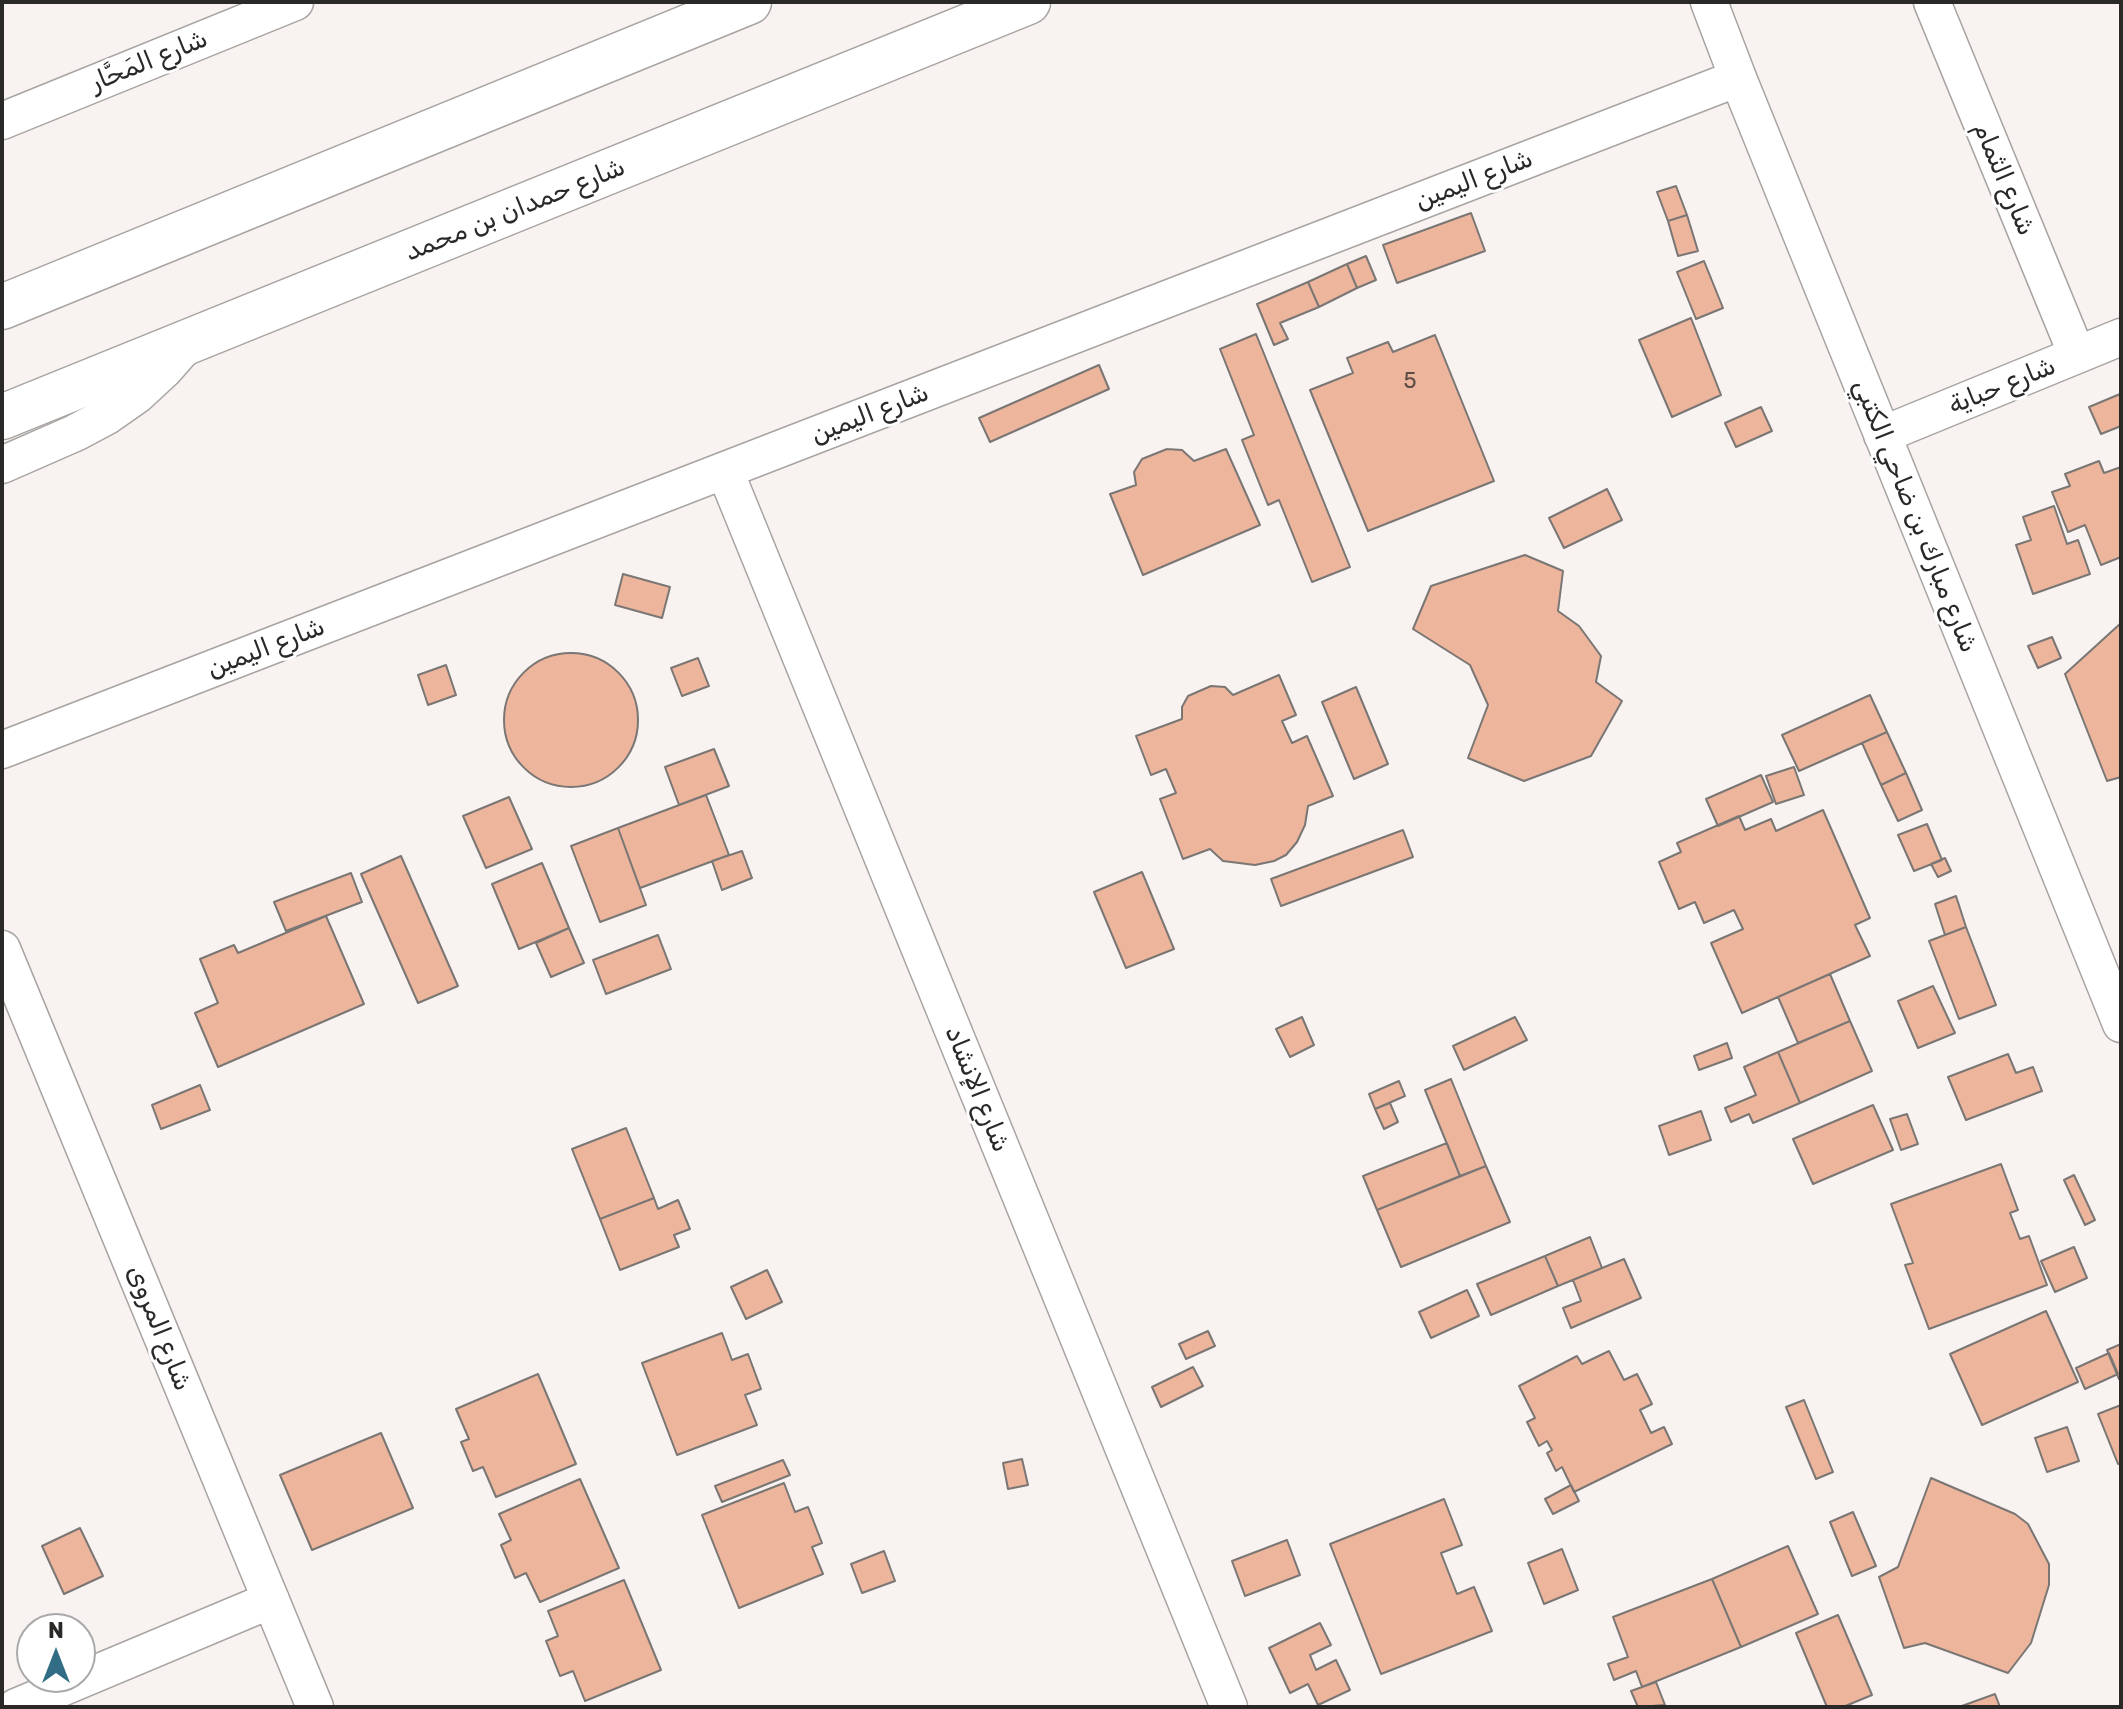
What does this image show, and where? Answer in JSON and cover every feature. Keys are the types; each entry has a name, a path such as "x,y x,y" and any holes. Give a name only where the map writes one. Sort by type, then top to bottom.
{"main road":[{"path":"2,307 749,2"},
{"name":"شارع حمدان بن محمد","path":"2,417 1028,2"}],"street":[{"name":"شارع المَحَّار","path":"2,121 295,2"},
{"name":"شارع الثمام","path":"1932,2 2077,355"},
{"name":"شارع مبارك بن ضاحي الكتبي","path":"1709,4 2121,1024"},
{"name":"شارع اليمين","path":"2,750 1738,78"},
{"name":"شارع حباية","path":"1882,435 2121,337"},
{"path":"2,465 107,416 137,395 188,343"},
{"name":"شارع الإنشاد","path":"725,471 1229,1707"},
{"name":"شارع المروى","path":"2,949 315,1707"},
{"path":"16,1707 271,1600"}],"building":[{"path":"1676,186 1687,215 1668,221 1657,192"},
{"path":"1471,213 1485,251 1397,283 1383,245"},
{"path":"1687,215 1698,251 1678,256 1668,221"},
{"path":"1366,256 1376,280 1357,288 1347,264"},
{"path":"1704,261 1723,308 1696,319 1677,272"},
{"path":"1347,264 1357,288 1319,307 1308,282"},
{"path":"1308,282 1319,307 1280,323 1288,339 1274,345 1257,304"},
{"path":"1691,318 1721,395 1672,417 1639,340"},
{"path":"1256,334 1350,567 1312,582 1279,500 1268,505 1242,440 1254,435 1220,349"},
{"path":"1435,335 1494,481 1368,531 1310,390 1353,373 1347,358 1388,342 1393,352"},
{"path":"1099,365 1109,389 990,442 979,418"},
{"path":"2120,394 2121,426 2101,434 2089,407"},
{"path":"1761,407 1772,431 1736,447 1725,423"},
{"path":"1167,449 1182,450 1194,461 1226,449 1260,525 1143,575 1110,494 1136,485 1134,472 1142,459"},
{"path":"2099,461 2104,473 2121,467 2121,557 2101,565 2085,525 2068,532 2052,492 2070,486 2065,474"},
{"path":"1607,489 1622,520 1564,548 1549,518"},
{"path":"2054,506 2067,544 2078,540 2090,574 2033,594 2016,545 2031,540 2023,517"},
{"path":"1525,555 1563,571 1558,611 1579,626 1601,656 1596,682 1622,701 1591,756 1524,781 1468,758 1488,705 1470,665 1413,629 1431,586"},
{"path":"623,574 670,587 662,618 615,605"},
{"path":"2121,623 2121,777 2107,781 2065,674"},
{"path":"2052,637 2061,658 2038,668 2028,646"},
{"path":"571,653 597,658 618,673 633,694 638,720 633,746 618,767 597,782 571,787 545,782 524,767 509,746 504,720 509,694 524,673 545,658"},
{"path":"698,658 709,686 682,696 671,668"},
{"path":"446,665 456,695 428,705 418,675"},
{"path":"1279,675 1296,715 1282,721 1292,743 1307,736 1333,796 1308,806 1305,825 1297,842 1286,855 1274,861 1255,865 1223,861 1210,849 1183,859 1160,799 1176,793 1166,769 1151,775 1136,736 1182,719 1182,707 1188,696 1211,686 1225,687 1233,695"},
{"path":"1356,687 1388,764 1354,779 1322,702"},
{"path":"1870,695 1887,732 1799,771 1782,735"},
{"path":"1887,732 1906,773 1881,785 1862,743"},
{"path":"714,749 729,786 679,805 665,767"},
{"path":"1794,767 1804,795 1776,804 1766,776"},
{"path":"1906,773 1922,810 1898,821 1881,785"},
{"path":"1761,775 1773,802 1718,826 1706,799"},
{"path":"706,795 729,855 640,888 618,828"},
{"path":"509,797 532,849 486,868 463,816"},
{"path":"1823,810 1870,918 1855,925 1870,956 1742,1013 1711,943 1743,929 1734,910 1704,923 1695,902 1679,909 1659,862 1681,852 1677,843 1739,816 1745,830 1771,819 1776,831"},
{"path":"1927,824 1942,860 1914,871 1898,835"},
{"path":"618,828 646,905 600,922 571,846"},
{"path":"1403,830 1413,857 1281,906 1271,879"},
{"path":"742,851 752,878 722,890 712,861"},
{"path":"401,856 458,986 418,1003 361,874"},
{"path":"1945,858 1951,871 1938,877 1931,864"},
{"path":"542,863 569,928 519,949 492,884"},
{"path":"1142,872 1174,949 1126,968 1094,892"},
{"path":"351,873 362,902 286,931 274,902"},
{"path":"1956,896 1966,927 1945,935 1935,904"},
{"path":"326,916 364,1004 218,1067 195,1013 218,1003 200,959 234,945 238,953"},
{"path":"1966,927 1996,1005 1959,1019 1929,941"},
{"path":"569,928 584,963 551,977 536,943"},
{"path":"658,935 671,969 606,994 593,960"},
{"path":"1830,974 1850,1021 1798,1043 1778,997"},
{"path":"1933,986 1955,1033 1918,1048 1898,1001"},
{"path":"1302,1017 1314,1045 1290,1057 1276,1029"},
{"path":"1515,1017 1527,1040 1464,1070 1453,1046"},
{"path":"1850,1021 1872,1071 1800,1103 1778,1052"},
{"path":"1727,1043 1732,1058 1699,1070 1694,1056"},
{"path":"1778,1052 1800,1103 1753,1123 1749,1114 1731,1122 1725,1108 1756,1095 1744,1067"},
{"path":"2008,1054 2016,1073 2033,1067 2042,1091 1966,1120 1948,1077"},
{"path":"1451,1079 1486,1166 1460,1176 1425,1090"},
{"path":"1399,1081 1405,1096 1375,1109 1369,1094"},
{"path":"200,1085 210,1110 161,1129 152,1105"},
{"path":"1390,1103 1398,1122 1384,1129 1375,1109"},
{"path":"1873,1105 1893,1150 1813,1184 1793,1139"},
{"path":"1701,1111 1711,1140 1669,1155 1659,1126"},
{"path":"1907,1114 1918,1144 1901,1150 1890,1119"},
{"path":"626,1128 654,1198 600,1219 572,1149"},
{"path":"1447,1143 1460,1176 1377,1210 1363,1176"},
{"path":"2001,1164 2018,1210 2010,1213 2020,1239 2029,1236 2047,1285 1929,1329 1905,1265 1913,1263 1891,1204"},
{"path":"1486,1166 1510,1222 1401,1267 1377,1210"},
{"path":"2074,1175 2095,1220 2085,1225 2064,1180"},
{"path":"654,1198 658,1209 678,1200 690,1229 674,1235 679,1247 620,1270 600,1219"},
{"path":"1590,1237 1602,1268 1558,1286 1545,1256"},
{"path":"2074,1247 2087,1278 2055,1292 2041,1261"},
{"path":"1545,1256 1558,1286 1491,1315 1477,1284"},
{"path":"1624,1259 1641,1298 1571,1328 1563,1308 1581,1301 1573,1280"},
{"path":"767,1270 782,1302 746,1319 731,1287"},
{"path":"1467,1290 1479,1316 1431,1338 1419,1312"},
{"path":"2046,1311 2078,1382 1982,1425 1950,1354"},
{"path":"1208,1331 1215,1346 1186,1359 1179,1344"},
{"path":"722,1333 732,1360 748,1354 761,1389 745,1395 757,1425 677,1455 642,1363"},
{"path":"2121,1344 2121,1378 2119,1379 2107,1350"},
{"path":"1609,1351 1624,1380 1637,1374 1652,1404 1640,1410 1651,1433 1664,1427 1672,1444 1574,1492 1562,1467 1556,1471 1547,1453 1552,1450 1547,1441 1539,1446 1527,1422 1535,1418 1519,1386 1577,1356 1582,1364"},
{"path":"2109,1353 2118,1374 2085,1389 2076,1368"},
{"path":"1193,1367 1203,1386 1161,1407 1152,1387"},
{"path":"538,1374 576,1464 496,1497 483,1467 473,1471 461,1442 469,1439 456,1409"},
{"path":"1804,1400 1833,1472 1816,1479 1786,1407"},
{"path":"2121,1405 2121,1463 2118,1464 2098,1414"},
{"path":"2067,1427 2079,1461 2047,1472 2035,1438"},
{"path":"381,1433 413,1508 312,1550 280,1475"},
{"path":"1022,1459 1028,1485 1008,1489 1003,1463"},
{"path":"783,1460 790,1475 722,1502 715,1486"},
{"path":"1931,1478 2015,1514 2028,1524 2049,1564 2049,1585 2031,1643 2008,1673 1925,1643 1904,1648 1879,1577 1898,1567"},
{"path":"580,1479 619,1568 540,1602 526,1573 515,1578 501,1545 511,1540 499,1514"},
{"path":"784,1483 795,1512 808,1507 822,1543 812,1547 823,1574 739,1608 702,1515"},
{"path":"1571,1485 1579,1501 1553,1514 1545,1499"},
{"path":"1444,1499 1462,1545 1441,1553 1457,1594 1474,1587 1492,1631 1381,1674 1330,1544"},
{"path":"1853,1512 1876,1566 1852,1576 1830,1522"},
{"path":"80,1528 103,1576 64,1594 42,1546"},
{"path":"1287,1540 1300,1575 1245,1596 1232,1561"},
{"path":"1788,1546 1818,1614 1741,1647 1712,1579"},
{"path":"1562,1549 1578,1590 1544,1604 1528,1563"},
{"path":"884,1551 895,1581 862,1593 851,1564"},
{"path":"1712,1579 1741,1647 1642,1687 1636,1671 1614,1680 1608,1664 1628,1657 1613,1617"},
{"path":"624,1580 661,1670 585,1701 573,1671 560,1676 546,1641 558,1636 548,1611"},
{"path":"1838,1615 1872,1695 1843,1707 1827,1707 1796,1633"},
{"path":"1320,1623 1331,1645 1310,1655 1316,1670 1336,1660 1350,1690 1318,1705 1308,1684 1290,1693 1269,1648"},
{"path":"1656,1682 1665,1705 1638,1707 1631,1691"},
{"path":"1995,1694 2000,1707 1959,1707"}]}
